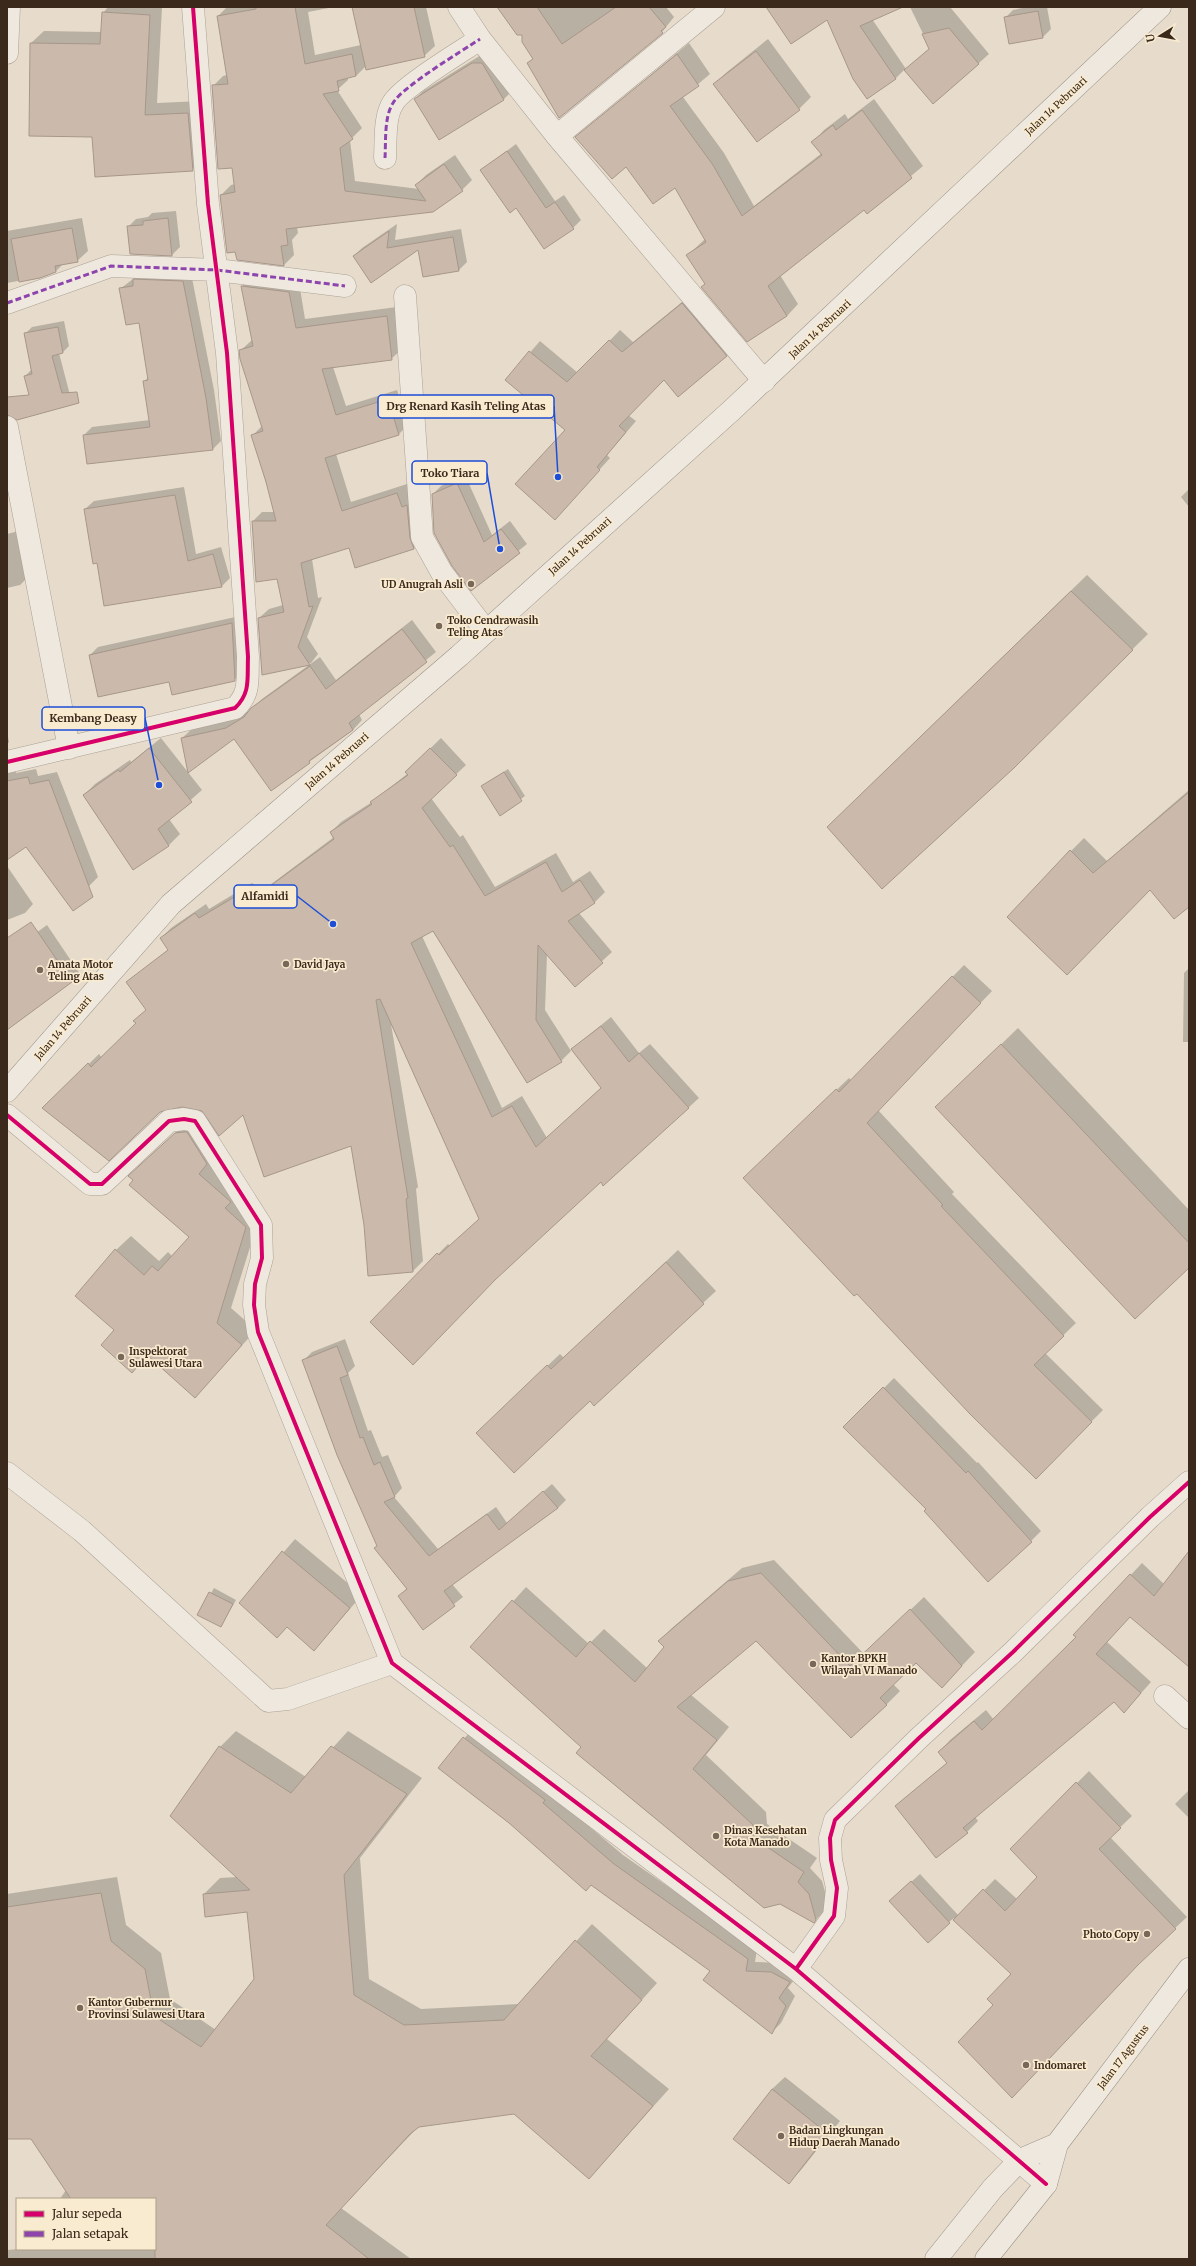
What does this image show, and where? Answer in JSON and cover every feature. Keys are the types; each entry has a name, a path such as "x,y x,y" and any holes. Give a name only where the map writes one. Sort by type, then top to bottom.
{"street":[{"path":"7,53 9,7"},
{"path":"7,762 235,708 244,700 247,687 248,657 227,353 208,204 193,7"},
{"path":"458,7 480,39 557,136 764,381"},
{"path":"557,136 714,7"},
{"name":"Jalan 14 Pebruari","path":"7,1092 171,904 486,631 764,381 1160,7"},
{"path":"385,158 388,122 393,102 408,89 480,39"},
{"path":"7,303 111,266 217,270 345,286"},
{"path":"405,296 422,537 442,573 486,631"},
{"path":"7,427 69,748"},
{"path":"7,1115 90,1184 95,1185 102,1184 169,1121 184,1118 195,1121 261,1225 262,1258 255,1284 254,1305 258,1332 392,1663 796,1969 1020,2160 1046,2184"},
{"path":"7,1473 82,1531 268,1701 288,1699 392,1663"},
{"path":"796,1969 834,1916 837,1888 831,1860 830,1838 835,1820 919,1738 1013,1652 1150,1517 1189,1482"},
{"path":"1165,1696 1189,1718"},
{"name":"Jalan 17 Agustus","path":"986,2259 1046,2184 1057,2144 1189,1969"},
{"name":"Jalan 17 Agustus","path":"936,2259 993,2188 1020,2160 1057,2144"}],"building":[{"path":"256,7 295,7 305,64 352,54 356,76 337,81 339,91 323,94 353,139 340,148 345,191 426,201 415,185 444,164 463,191 433,212 286,229 288,245 281,246 284,266 237,260 235,252 227,253 220,195 235,192 232,168 218,169 212,85 228,84 217,16 256,9"},
{"path":"352,7 414,7 425,57 366,70"},
{"path":"497,7 537,7 562,44 616,7 649,7 666,27 661,31 663,33 559,118 527,63 533,59 522,42 522,35 517,35"},
{"path":"766,7 903,7 860,26 896,79 867,99 853,79 827,20 791,44"},
{"path":"1038,11 1043,38 1009,44 1004,17"},
{"path":"102,12 150,15 145,115 188,113 193,171 95,177 92,137 29,136 30,43 100,44"},
{"path":"949,28 979,64 933,104 904,70 929,49 922,34"},
{"path":"756,51 800,110 757,142 713,84"},
{"path":"677,54 699,86 670,106 713,165 742,216 822,155 811,142 833,125 836,130 862,110 912,178 867,214 864,210 768,286 787,316 747,342 701,287 705,284 686,255 706,242 675,188 653,204 626,167 612,179 575,137"},
{"path":"472,63 482,63 504,100 439,140 414,99"},
{"path":"507,151 546,208 555,202 574,229 544,249 516,208 510,213 480,170"},
{"path":"168,218 172,256 130,254 127,226 143,225 143,221"},
{"path":"72,228 78,262 55,266 56,272 40,278 19,282 11,239"},
{"path":"389,231 387,248 453,237 459,271 423,277 418,250 371,283 353,256"},
{"path":"133,279 183,281 206,398 213,450 87,464 83,435 150,427 143,381 148,380 139,323 126,325 119,288 133,286"},
{"path":"241,286 289,292 296,328 387,316 392,360 322,369 336,415 388,399 399,435 325,458 342,511 397,493 402,507 407,505 410,538 414,549 355,568 349,548 301,563 309,607 313,606 298,647 310,665 262,675 258,618 284,612 277,579 256,582 252,521 276,521 266,482 251,435 263,431 240,359 239,350 253,346"},
{"path":"682,303 727,356 678,397 664,380 619,426 626,432 597,467 600,470 555,520 515,484 565,430 505,380 529,351 567,382 609,340 622,352"},
{"path":"58,327 63,353 52,356 62,393 77,392 79,403 17,420 7,415 7,397 29,395 24,376 32,374 24,333"},
{"path":"457,483 484,542 501,529 520,553 471,591 452,566 434,533 432,494"},
{"path":"175,495 188,561 213,554 222,587 104,606 97,563 93,564 84,509"},
{"path":"1071,591 1133,650 1014,768 882,889 827,827"},
{"path":"232,623 235,681 172,695 169,682 98,697 89,655"},
{"path":"402,629 427,662 349,723 353,730 309,761 310,763 271,791 234,739 188,773 181,738 226,728 244,717 251,708 310,666 326,689"},
{"path":"149,748 192,802 158,829 169,846 133,870 83,795 118,770 120,772"},
{"path":"430,748 457,775 422,808 450,847 453,845 485,896 546,862 562,892 580,880 595,903 568,921 603,963 575,987 538,945 536,1020 562,1062 527,1083 433,931 411,943 492,1117 512,1106 536,1147 601,1088 571,1049 601,1026 629,1062 639,1053 689,1108 603,1186 601,1182 495,1280 413,1365 370,1322 437,1253 439,1255 479,1219 380,999 376,1000 408,1198 406,1199 413,1272 368,1276 364,1225 351,1146 264,1177 243,1115 219,1136 202,1111 182,1107 160,1112 109,1161 42,1108 88,1063 91,1067 136,1023 133,1021 146,1010 126,982 168,950 160,938 195,913 199,918 241,893 251,900 334,839 330,832 372,804 370,802 408,775 405,772"},
{"path":"504,772 522,801 500,816 481,786"},
{"path":"28,777 30,784 49,780 93,897 73,911 26,847 7,860 7,781"},
{"path":"1189,792 1189,907 1174,919 1150,890 1067,975 1007,917 1070,850 1093,873"},
{"name":"Amata Motor Teling Atas","path":"31,922 72,982 7,1030 7,938"},
{"path":"952,976 981,1003 867,1123 943,1205 941,1206 1064,1336 1034,1365 1092,1422 1036,1479 970,1414 857,1294 854,1296 743,1178 836,1089 839,1092"},
{"path":"1001,1044 1189,1243 1189,1268 1135,1319 935,1107"},
{"path":"187,1132 207,1164 199,1174 231,1202 225,1208 246,1227 217,1323 242,1345 195,1398 147,1355 132,1373 101,1345 114,1330 75,1296 115,1249 144,1275 152,1266 158,1271 189,1237 129,1185 133,1180 128,1176 175,1133"},
{"path":"666,1262 704,1304 594,1406 590,1401 514,1473 476,1433 547,1365 551,1369"},
{"path":"337,1346 348,1375 340,1378 360,1438 363,1437 374,1465 380,1462 395,1497 384,1502 429,1556 487,1514 499,1530 543,1491 558,1508 444,1591 455,1606 423,1630 398,1596 407,1589 374,1548 377,1546 337,1455 302,1360"},
{"path":"883,1387 966,1473 968,1471 1032,1542 988,1582 924,1511 926,1509 843,1427"},
{"path":"282,1551 350,1608 314,1651 287,1627 277,1638 239,1603"},
{"path":"1189,1551 1189,1667 1130,1617 1096,1654 1141,1693 1124,1713 1114,1702 963,1828 968,1833 936,1858 895,1806 947,1763 938,1752 974,1721 982,1730 1076,1637 1073,1635 1130,1574 1154,1596"},
{"path":"761,1573 850,1666 910,1609 962,1666 942,1688 916,1663 880,1698 887,1705 851,1738 756,1641 677,1707 717,1740 693,1769 753,1825 754,1838 804,1872 798,1882 809,1894 816,1920 814,1923 780,1904 764,1908 576,1753 581,1747 470,1647 512,1600 576,1657 590,1641 635,1682 664,1647 658,1641 728,1581"},
{"path":"209,1592 233,1604 221,1627 197,1615"},
{"path":"463,1737 545,1800 543,1803 614,1864 748,1959 746,1971 771,1972 790,1982 779,1998 786,2006 772,2034 703,1980 710,1971 591,1885 586,1891 509,1823 438,1768"},
{"name":"Kantor Gubernur Provinsi Sulawesi Utara","path":"219,1746 291,1793 331,1746 407,1794 344,1875 354,1995 404,2025 504,2020 575,1940 642,2000 591,2056 653,2106 589,2179 514,2114 419,2127 410,2134 326,2225 369,2259 155,2259 156,2198 70,2198 31,2139 7,2139 7,1907 101,1893 111,1941 145,1969 154,2016 201,2047 254,1979 247,1912 205,1917 203,1894 250,1890 170,1816"},
{"path":"1076,1782 1121,1828 1099,1849 1176,1929 1138,1965 1012,2098 958,2042 993,2005 987,1999 1011,1974 953,1920 983,1889 1005,1911 1037,1877 1010,1849"},
{"path":"911,1881 950,1923 928,1943 889,1901"},
{"name":"Badan Lingkungan Hidup Daerah Manado","path":"772,2089 828,2134 789,2184 733,2139"}],"marked path":[{"path":"385,158 388,115 393,103 399,96 420,79 480,39"},
{"path":"7,303 111,266 217,270 345,286"}],"cycle path":[{"path":"7,762 235,708 244,697 246,691 248,678 248,657 227,353 208,204 193,7"},
{"path":"7,1115 90,1184 102,1184 169,1121 184,1119 195,1121 261,1225 262,1258 255,1284 254,1305 258,1332 392,1663 796,1969 1046,2184"},
{"path":"796,1969 834,1916 837,1888 831,1860 830,1838 835,1820 919,1738 1013,1652 1150,1517 1189,1482"}],"place":[{"name":"Drg Renard Kasih Teling Atas","path":"558,477"},
{"name":"Toko Tiara","path":"500,549"},
{"name":"UD Anugrah Asli","path":"471,584"},
{"name":"Toko Cendrawasih Teling Atas","path":"439,626"},
{"name":"Kembang Deasy","path":"159,785"},
{"name":"Alfamidi","path":"333,924"},
{"name":"David Jaya","path":"286,964"},
{"name":"Amata Motor Teling Atas","path":"40,970"},
{"name":"Inspektorat Sulawesi Utara","path":"121,1357"},
{"name":"Kantor BPKH Wilayah VI Manado","path":"813,1664"},
{"name":"Dinas Kesehatan Kota Manado","path":"716,1836"},
{"name":"Photo Copy","path":"1147,1934"},
{"name":"Kantor Gubernur Provinsi Sulawesi Utara","path":"80,2008"},
{"name":"Indomaret","path":"1026,2065"},
{"name":"Badan Lingkungan Hidup Daerah Manado","path":"781,2136"}]}
